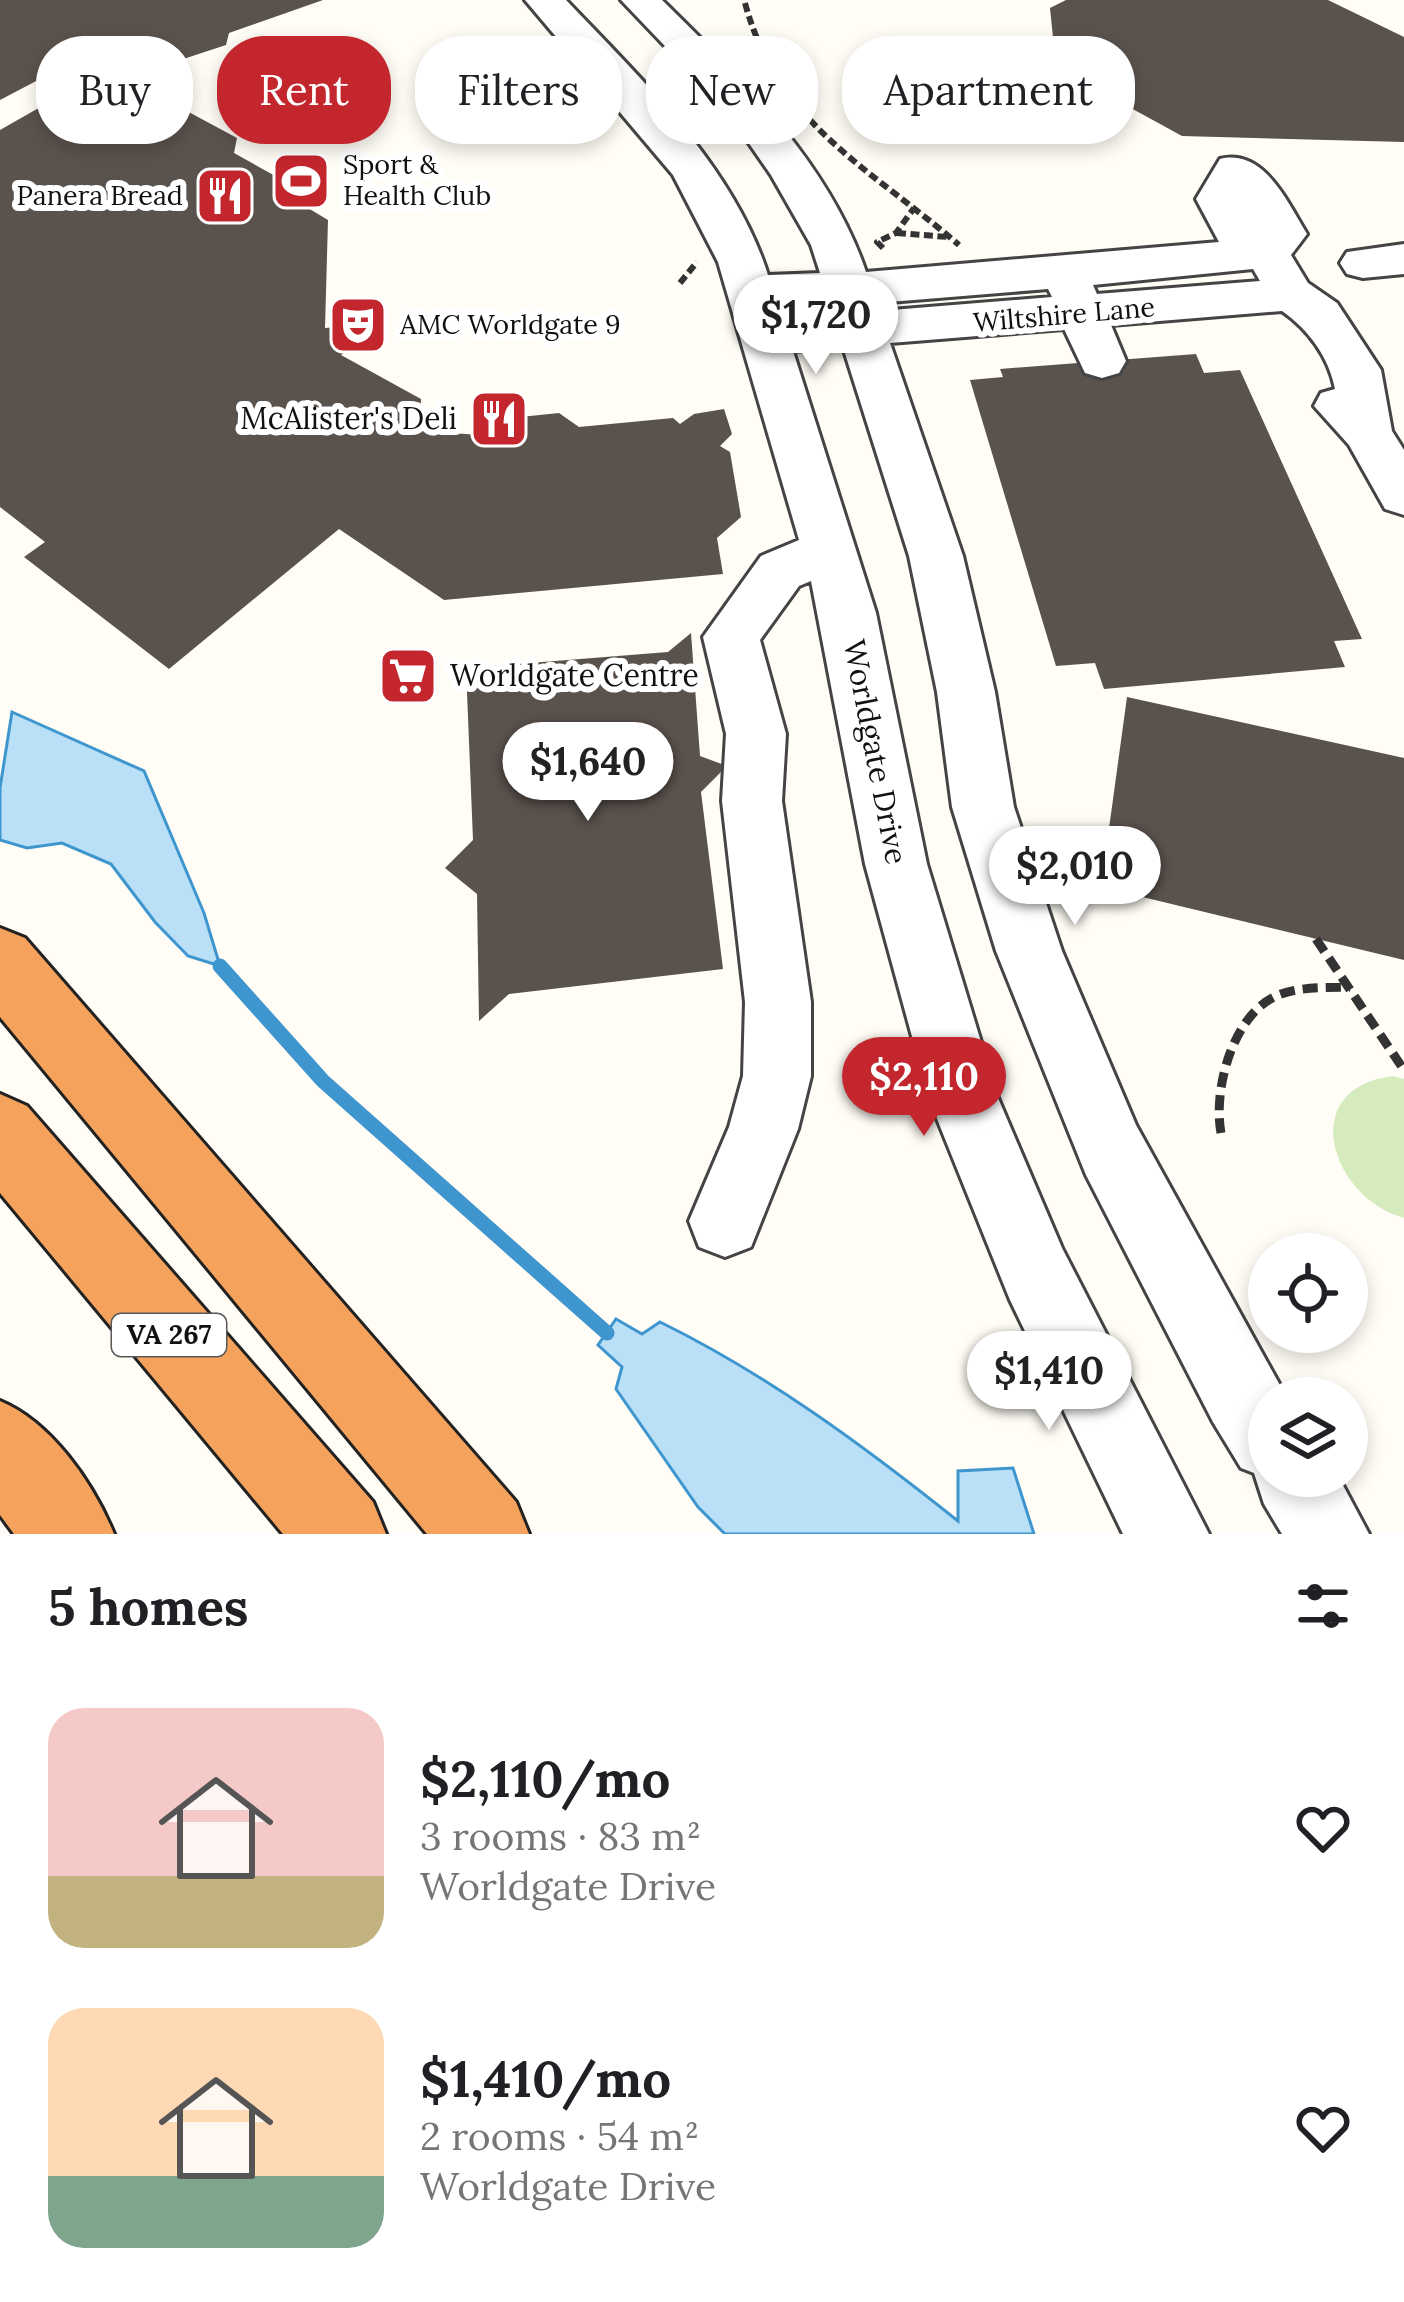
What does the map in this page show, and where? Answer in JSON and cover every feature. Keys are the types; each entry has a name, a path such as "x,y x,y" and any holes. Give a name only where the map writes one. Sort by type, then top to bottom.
{"highway":[{"path":"0,962 484,1534"},
{"name":"VA 267","path":"0,1133 341,1534"},
{"path":"0,1444 69,1534"}],"street":[{"name":"Worldgate Drive","path":"544,0 596,53 693,170 728,233 829,550 872,720 896,864 964,1100 1036,1274 1132,1474 1168,1534"},
{"path":"640,0 741,101 824,227 936,556 966,692 982,807 1029,951 1111,1150 1248,1407"},
{"name":"Wiltshire Lane","path":"757,314 855,311 1279,274 1281,324 1332,400 1367,432 1404,495"},
{"path":"1074,293 1102,362"},
{"path":"725,1221 763,1129 777,1076 778,1002 752,801 756,734 731,637 780,571 829,550"},
{"path":"1305,1497 1328,1534"}],"path":[{"path":"745,3 752,37 770,71 822,136 964,250"},
{"path":"878,242 896,233 914,208"},
{"path":"896,233 951,237"},
{"path":"1316,939 1404,1070"},
{"path":"1221,1133 1216,1102 1225,1072 1255,1012 1269,998 1350,988"}],"green space":[{"path":"1393,1076 1404,1079 1404,1218 1379,1207 1358,1189 1334,1144 1334,1121 1343,1100 1362,1085"}],"water":[{"path":"12,712 144,771 204,913 220,966 188,956 111,864 62,843 27,848 0,840 0,788"},
{"path":"616,1319 642,1334 660,1322 739,1365 851,1439 958,1521 958,1471 1013,1468 1034,1534 725,1534 698,1507 616,1389 622,1367 598,1345"}],"building":[{"path":"0,0 323,0 228,36 217,36 217,48 193,56 193,36 36,36 36,81 0,100"},
{"path":"1066,0 1328,0 1404,37 1404,142 1182,136 1135,110 1135,36 1053,36 1050,8"},
{"path":"36,110 36,144 193,144 193,114 217,127 217,144 236,144 234,153 286,182 313,180 312,199 303,205 328,220 325,328 358,325 357,342 341,355 421,399 420,419 441,432 478,435 500,419 559,413 579,427 673,418 680,424 694,414 724,409 732,434 720,446 730,452 741,517 717,538 723,574 444,600 339,529 169,669 24,557 45,542 0,507 0,130"},
{"path":"1196,354 1204,373 1240,370 1362,639 1334,641 1345,667 1104,689 1095,663 1056,666 970,380 1003,377 1000,369"},
{"path":"691,633 700,756 727,766 701,792 723,969 509,994 479,1021 477,894 445,868 473,840 466,668 668,652"},
{"path":"1127,697 1404,758 1404,960 1101,887"}],"waterway":[{"path":"220,966 323,1081 607,1333"}],"place":[{"name":"Sport & Health Club","path":"301,181"},
{"name":"Panera Bread","path":"225,196"},
{"name":"AMC Worldgate 9","path":"358,325"},
{"name":"McAlister's Deli","path":"499,419"},
{"name":"Worldgate Centre","path":"408,676"}]}
